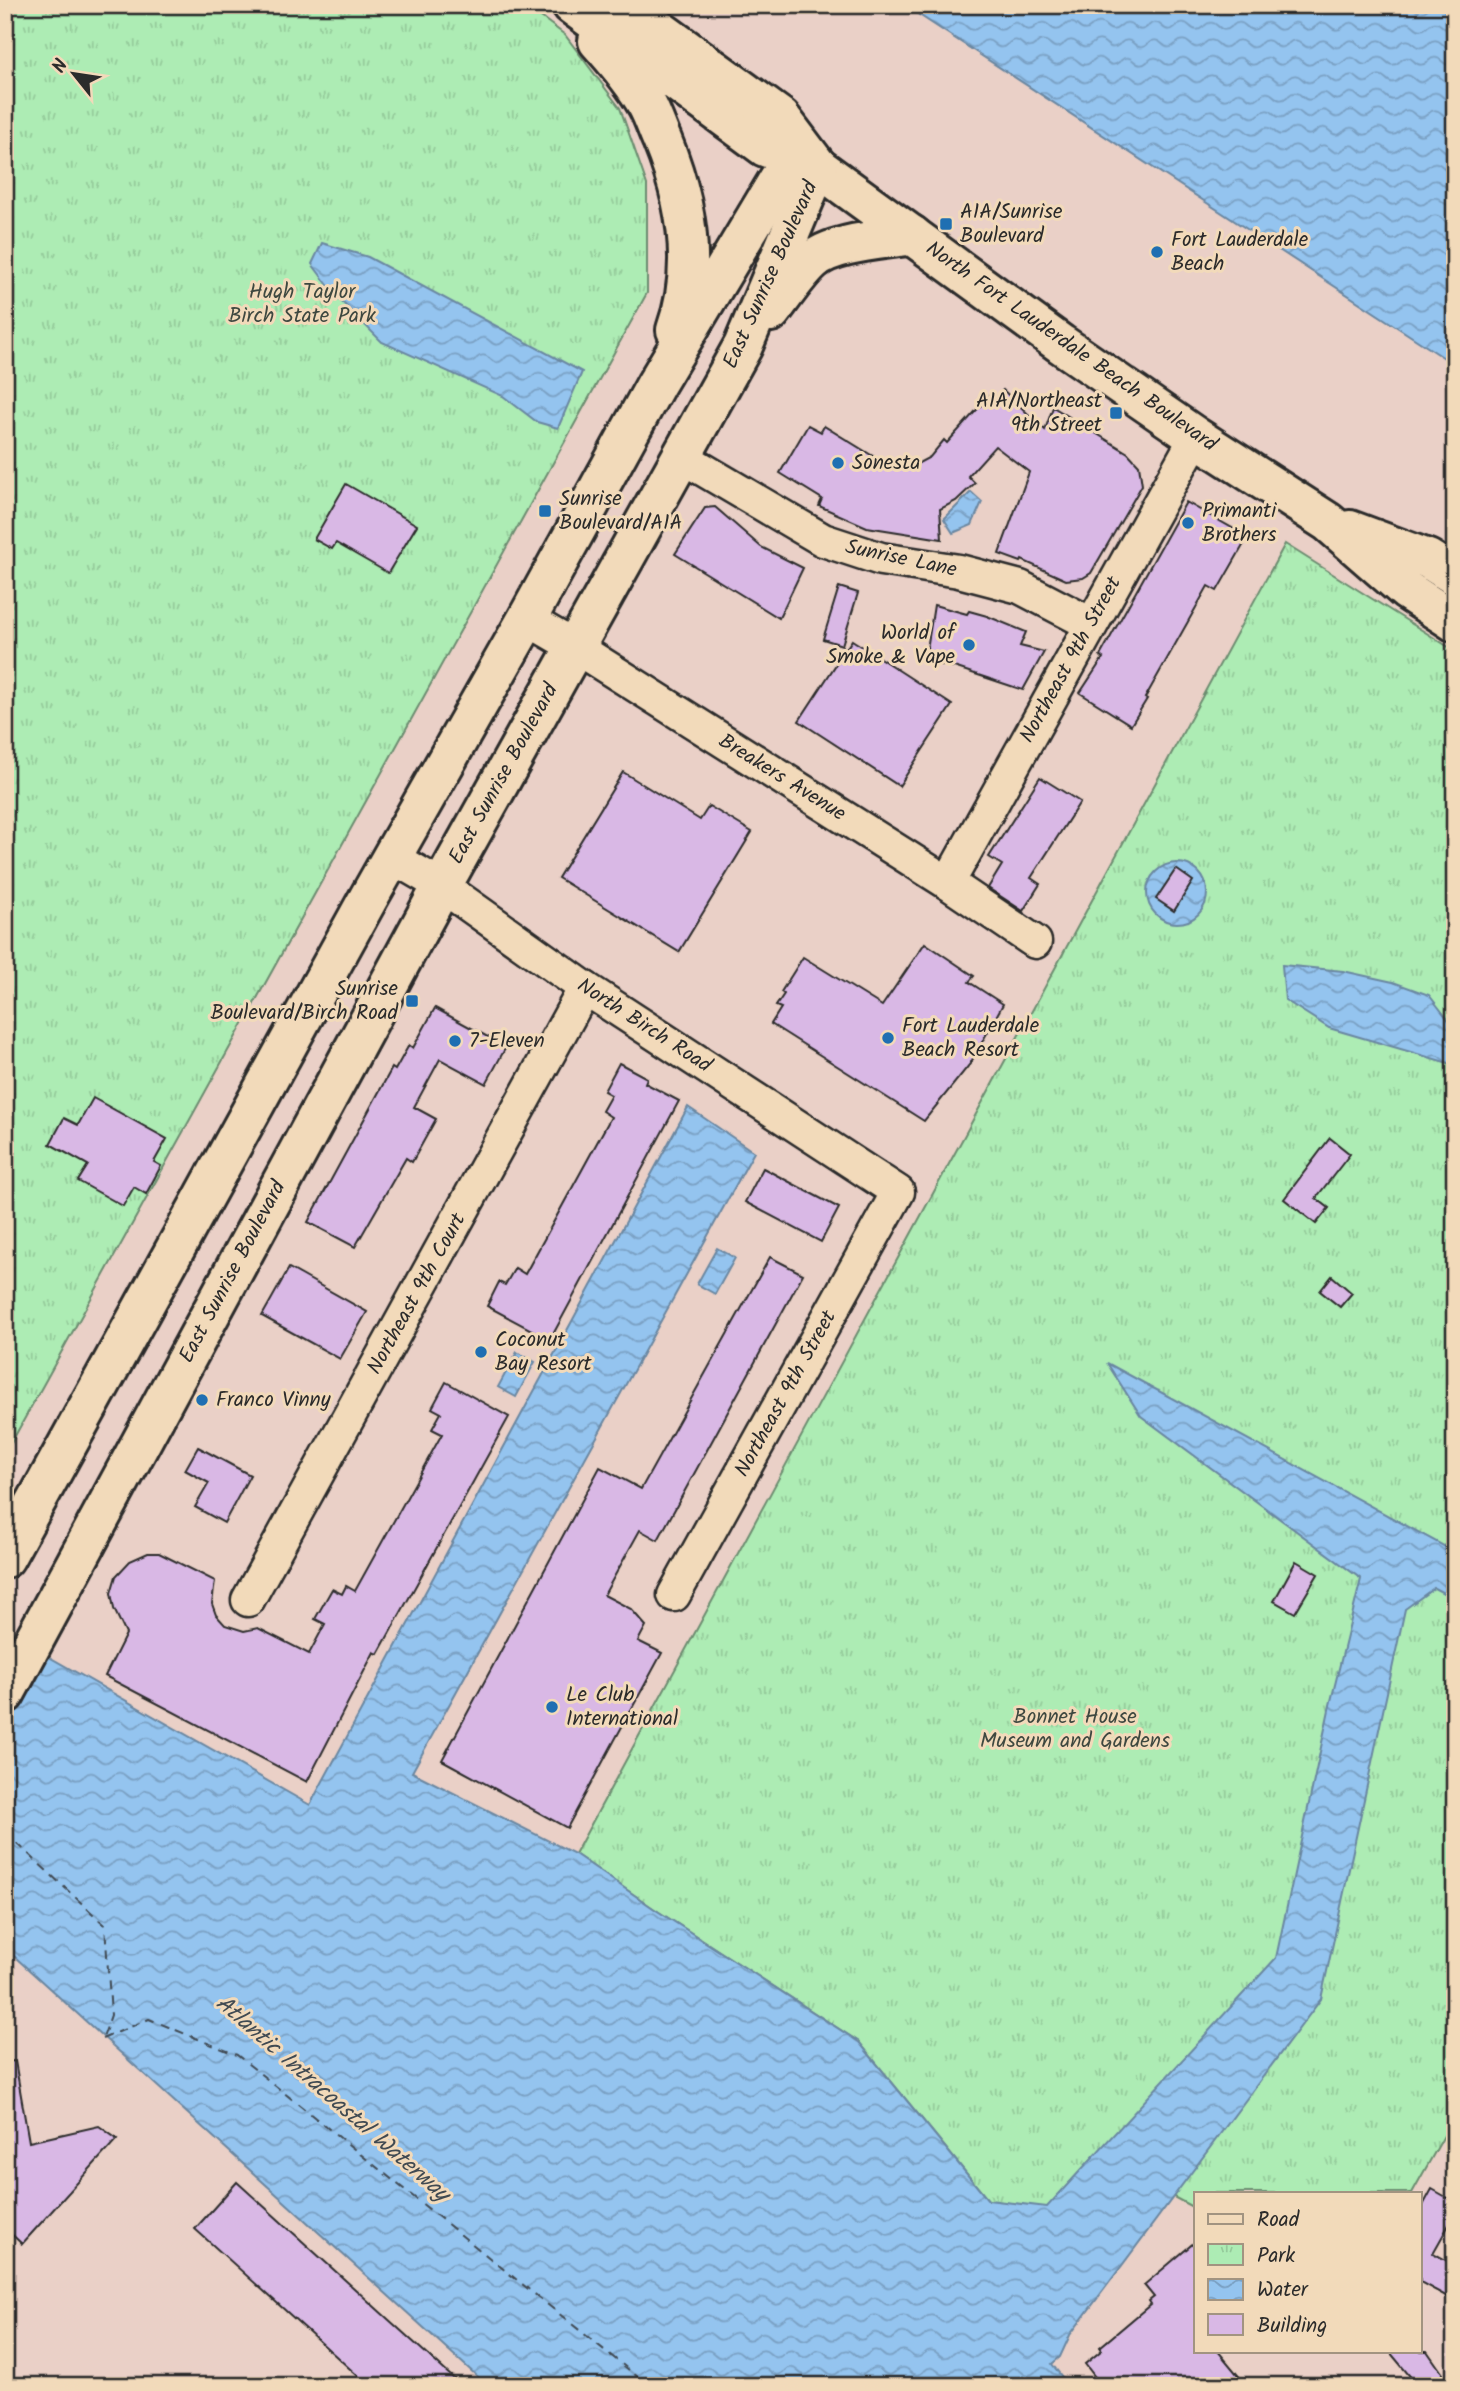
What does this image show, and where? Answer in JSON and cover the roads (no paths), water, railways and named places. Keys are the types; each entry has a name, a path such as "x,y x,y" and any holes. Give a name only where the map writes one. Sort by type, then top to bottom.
{"main road":[{"path":"566,5 619,65 648,106 676,176 689,241 688,282 678,322 656,384"},
{"name":"North Fort Lauderdale Beach Boulevard","path":"572,5 765,147 818,167 1061,344 1196,437 1328,522 1406,590 1455,622"},
{"name":"North Fort Lauderdale Beach Boulevard","path":"625,5 781,118 818,167"},
{"name":"East Sunrise Boulevard","path":"5,1558 656,384 778,180 818,167"},
{"name":"East Sunrise Boulevard","path":"5,1694 442,886 743,346 818,167"},
{"path":"743,346 813,261 841,247 912,234"},
{"name":"North Fort Lauderdale Beach Boulevard","path":"1328,522 1428,559 1455,576"}],"street":[{"name":"Northeast 9th Street","path":"948,883 1196,437"},
{"name":"Sunrise Lane","path":"681,457 823,540 881,559 959,571 1020,587 1091,624"},
{"name":"Breakers Avenue","path":"527,619 576,647 948,883 1035,942"},
{"name":"North Birch Road","path":"392,857 442,886 584,988 898,1192"},
{"name":"Northeast 9th Court","path":"248,1600 584,988"},
{"name":"Northeast 9th Street","path":"674,1595 898,1192"}],"water":[{"path":"904,5 1455,5 1455,365"},
{"path":"322,243 368,257 582,372 558,428 537,422 503,396 382,342 337,297 312,264"},
{"path":"971,492 982,502 972,525 953,533 944,519"},
{"path":"1171,863 1183,863 1202,876 1207,893 1205,905 1194,918 1183,923 1171,923 1152,910 1147,899 1147,887 1160,868"},
{"path":"1282,965 1343,971 1393,982 1429,995 1450,1022 1455,1024 1455,1065 1329,1028 1285,1000"},
{"name":"Atlantic Intracoastal Waterway","path":"688,1107 754,1152 412,1772 575,1854 859,2042 988,2200 1047,2207 1276,1958 1330,1705 1361,1579 1141,1416 1107,1363 1455,1552 1455,1599 1434,1588 1405,1609 1321,1999 1070,2335 1060,2357 1052,2364 1069,2386 488,2386 5,1948 5,1632 310,1805"},
{"path":"717,1248 735,1258 715,1294 697,1284"},
{"path":"517,1352 535,1362 516,1397 498,1387"}],"place":[{"name":"A1A/Sunrise Boulevard","path":"946,224"},
{"name":"Fort Lauderdale Beach","path":"1157,252"},
{"name":"A1A/Northeast 9th Street","path":"1116,413"},
{"name":"Sonesta","path":"838,463"},
{"name":"Sunrise Boulevard/A1A","path":"545,511"},
{"name":"Primanti Brothers","path":"1188,523"},
{"name":"World of Smoke & Vape","path":"969,645"},
{"name":"Sunrise Boulevard/Birch Road","path":"412,1001"},
{"name":"Fort Lauderdale Beach Resort","path":"888,1038"},
{"name":"7-Eleven","path":"455,1041"},
{"name":"Coconut Bay Resort","path":"481,1352"},
{"name":"Franco Vinny","path":"202,1400"},
{"name":"Le Club International","path":"552,1707"}],"park label":[{"name":"Hugh Taylor Birch State Park","path":"302,304"},
{"name":"Bonnet House Museum and Gardens","path":"1075,1729"}]}
